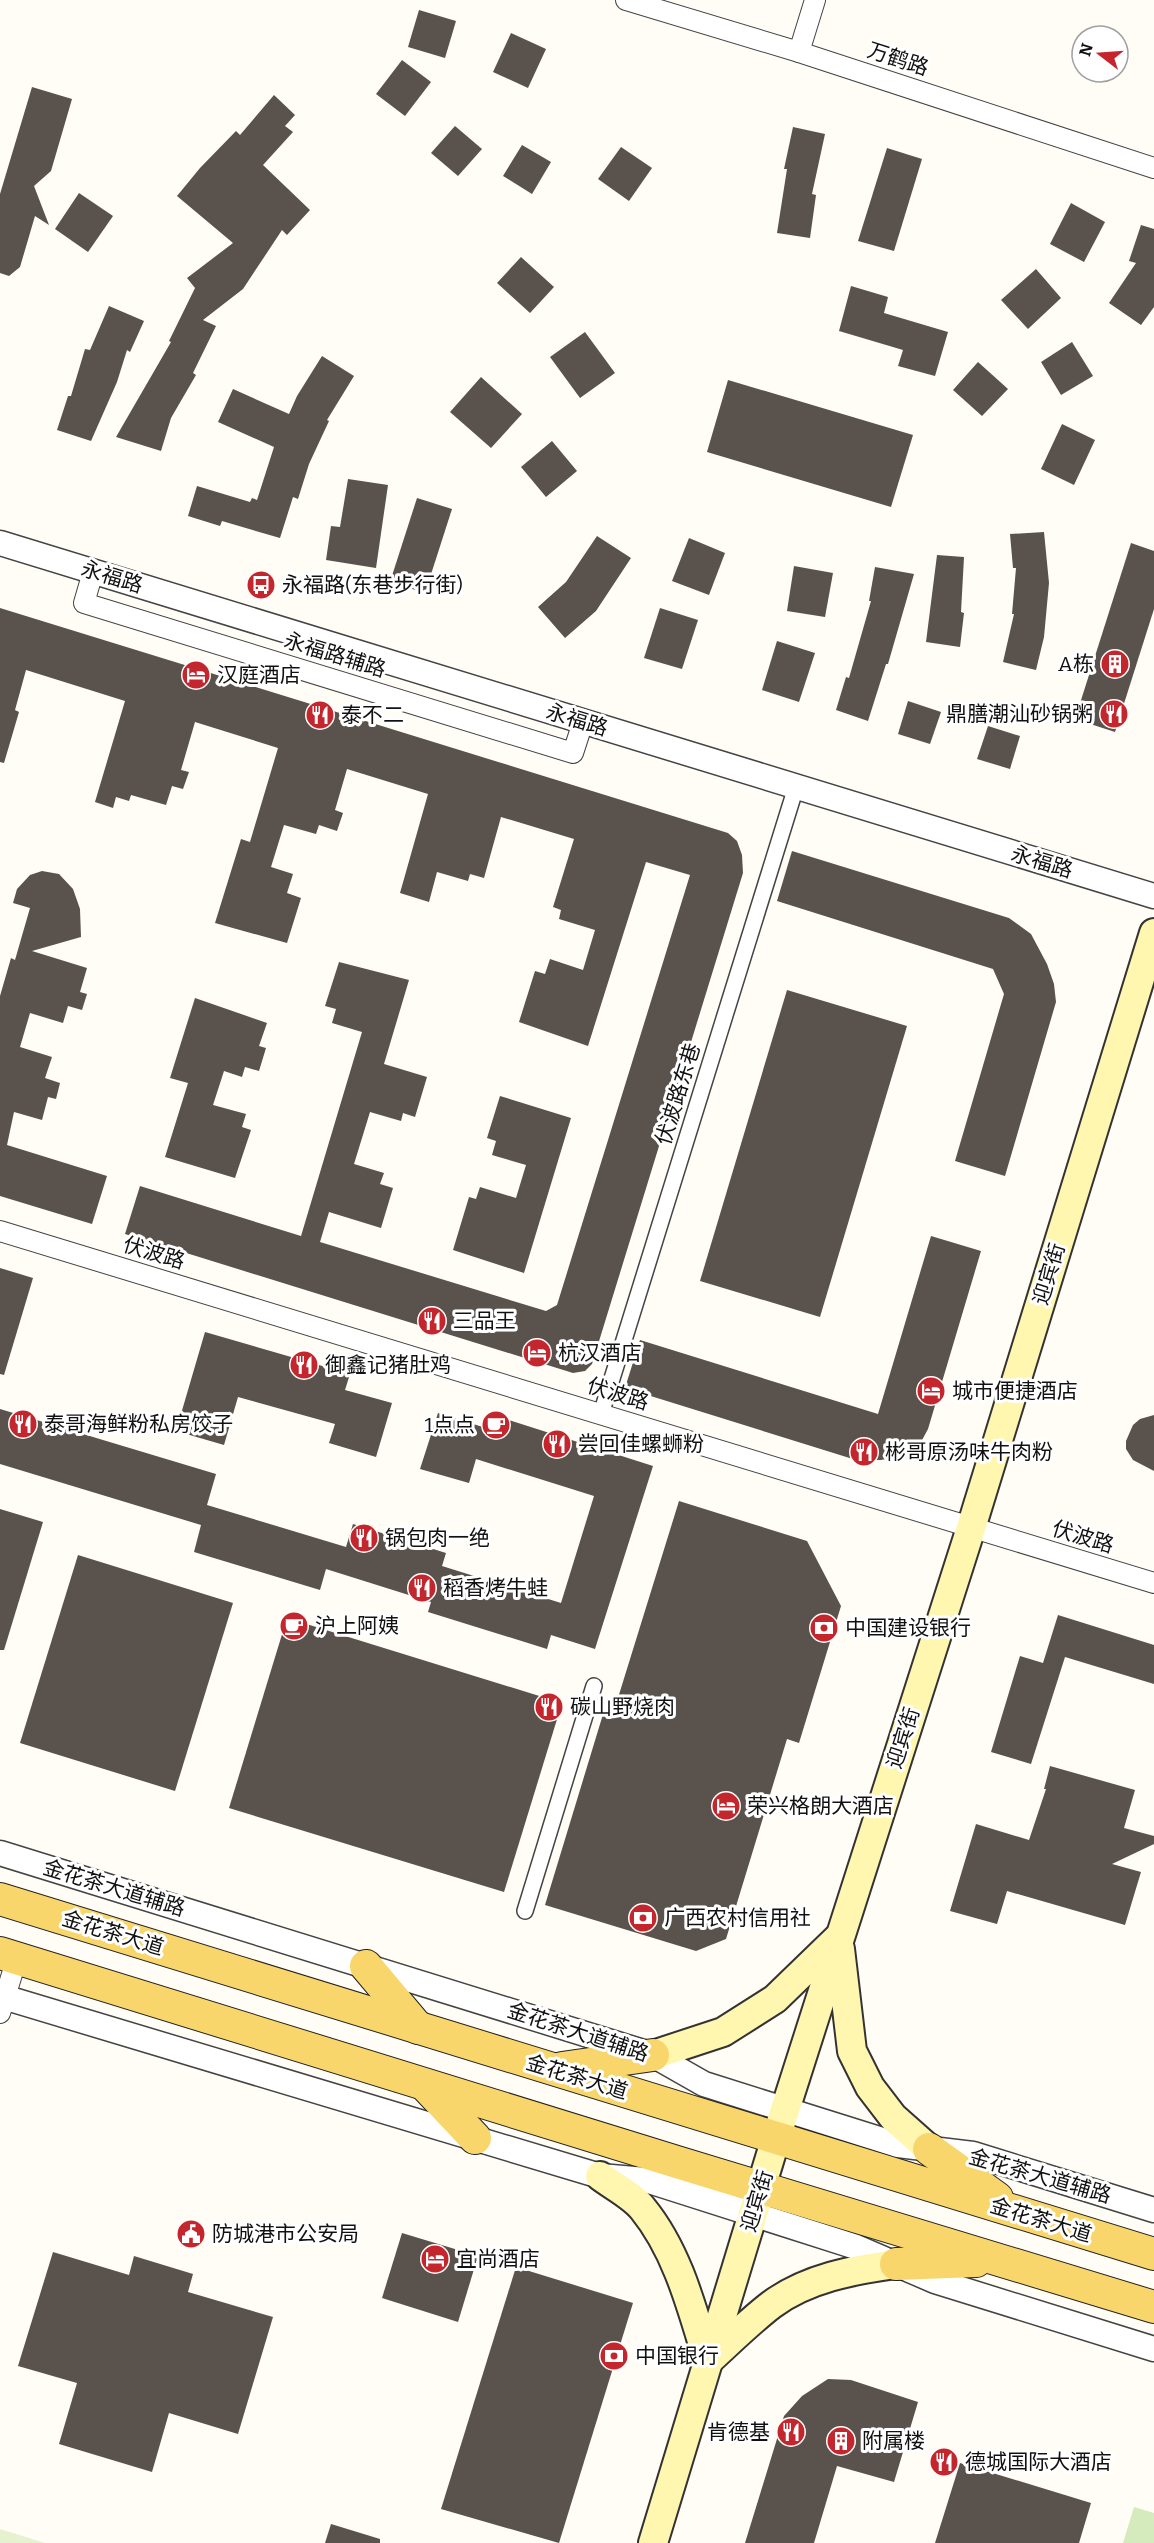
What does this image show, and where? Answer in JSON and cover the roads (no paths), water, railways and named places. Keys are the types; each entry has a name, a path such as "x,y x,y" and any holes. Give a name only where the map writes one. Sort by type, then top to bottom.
{"main road":[{"name":"迎宾街","path":"653,2543 780,2124 971,1528 1154,933"},
{"name":"金花茶大道","path":"0,1899 552,2069 780,2124 1017,2212 1154,2254"},
{"path":"552,2069 653,2055 723,2032 775,1999 839,1938"},
{"path":"839,1938 852,2051 870,2087 892,2117 929,2149 1017,2212"},
{"path":"8,1956 425,2084 757,2201 1002,2260 1154,2307"},
{"path":"366,1966 418,2028"},
{"path":"425,2084 475,2138"},
{"path":"600,2176 642,2208 659,2234 683,2282 708,2361 771,2304 815,2281 863,2269 896,2264 1002,2260"}],"street":[{"name":"万鹤路","path":"626,0 799,52 1154,168"},
{"path":"799,52 815,0"},
{"name":"永福路","path":"0,543 1154,897"},
{"name":"永福路辅路","path":"93,572 84,603 272,661 573,753 583,722"},
{"name":"伏波路东巷","path":"601,1414 796,787"},
{"name":"伏波路","path":"0,1231 1154,1583"},
{"path":"525,1911 594,1686"},
{"name":"金花茶大道辅路","path":"0,1853 653,2055 780,2124 898,2145 973,2154 1154,2210"},
{"path":"8,1956 2,2002 600,2176 646,2180 757,2201 935,2281 1154,2349"}],"place":[{"name":"永福路(东巷步行街)","path":"261,585"},
{"name":"A栋","path":"1115,664"},
{"name":"汉庭酒店","path":"196,675"},
{"name":"鼎膳潮汕砂锅粥","path":"1114,714"},
{"name":"泰不二","path":"320,715"},
{"name":"三品王","path":"432,1321"},
{"name":"杭汉酒店","path":"537,1353"},
{"name":"御鑫记猪肚鸡","path":"304,1365"},
{"name":"城市便捷酒店","path":"931,1391"},
{"name":"泰哥海鲜粉私房饺子","path":"23,1424"},
{"name":"1点点","path":"496,1425"},
{"name":"尝回佳螺蛳粉","path":"557,1444"},
{"name":"彬哥原汤味牛肉粉","path":"864,1452"},
{"name":"锅包肉一绝","path":"364,1538"},
{"name":"稻香烤牛蛙","path":"422,1588"},
{"name":"沪上阿姨","path":"294,1626"},
{"name":"中国建设银行","path":"824,1628"},
{"name":"碳山野烧肉","path":"549,1707"},
{"name":"荣兴格朗大酒店","path":"726,1806"},
{"name":"广西农村信用社","path":"643,1918"},
{"name":"防城港市公安局","path":"191,2234"},
{"name":"宜尚酒店","path":"435,2259"},
{"name":"中国银行","path":"614,2356"},
{"name":"肯德基","path":"791,2432"},
{"name":"附属楼","path":"841,2441"},
{"name":"德城国际大酒店","path":"944,2462"}]}
